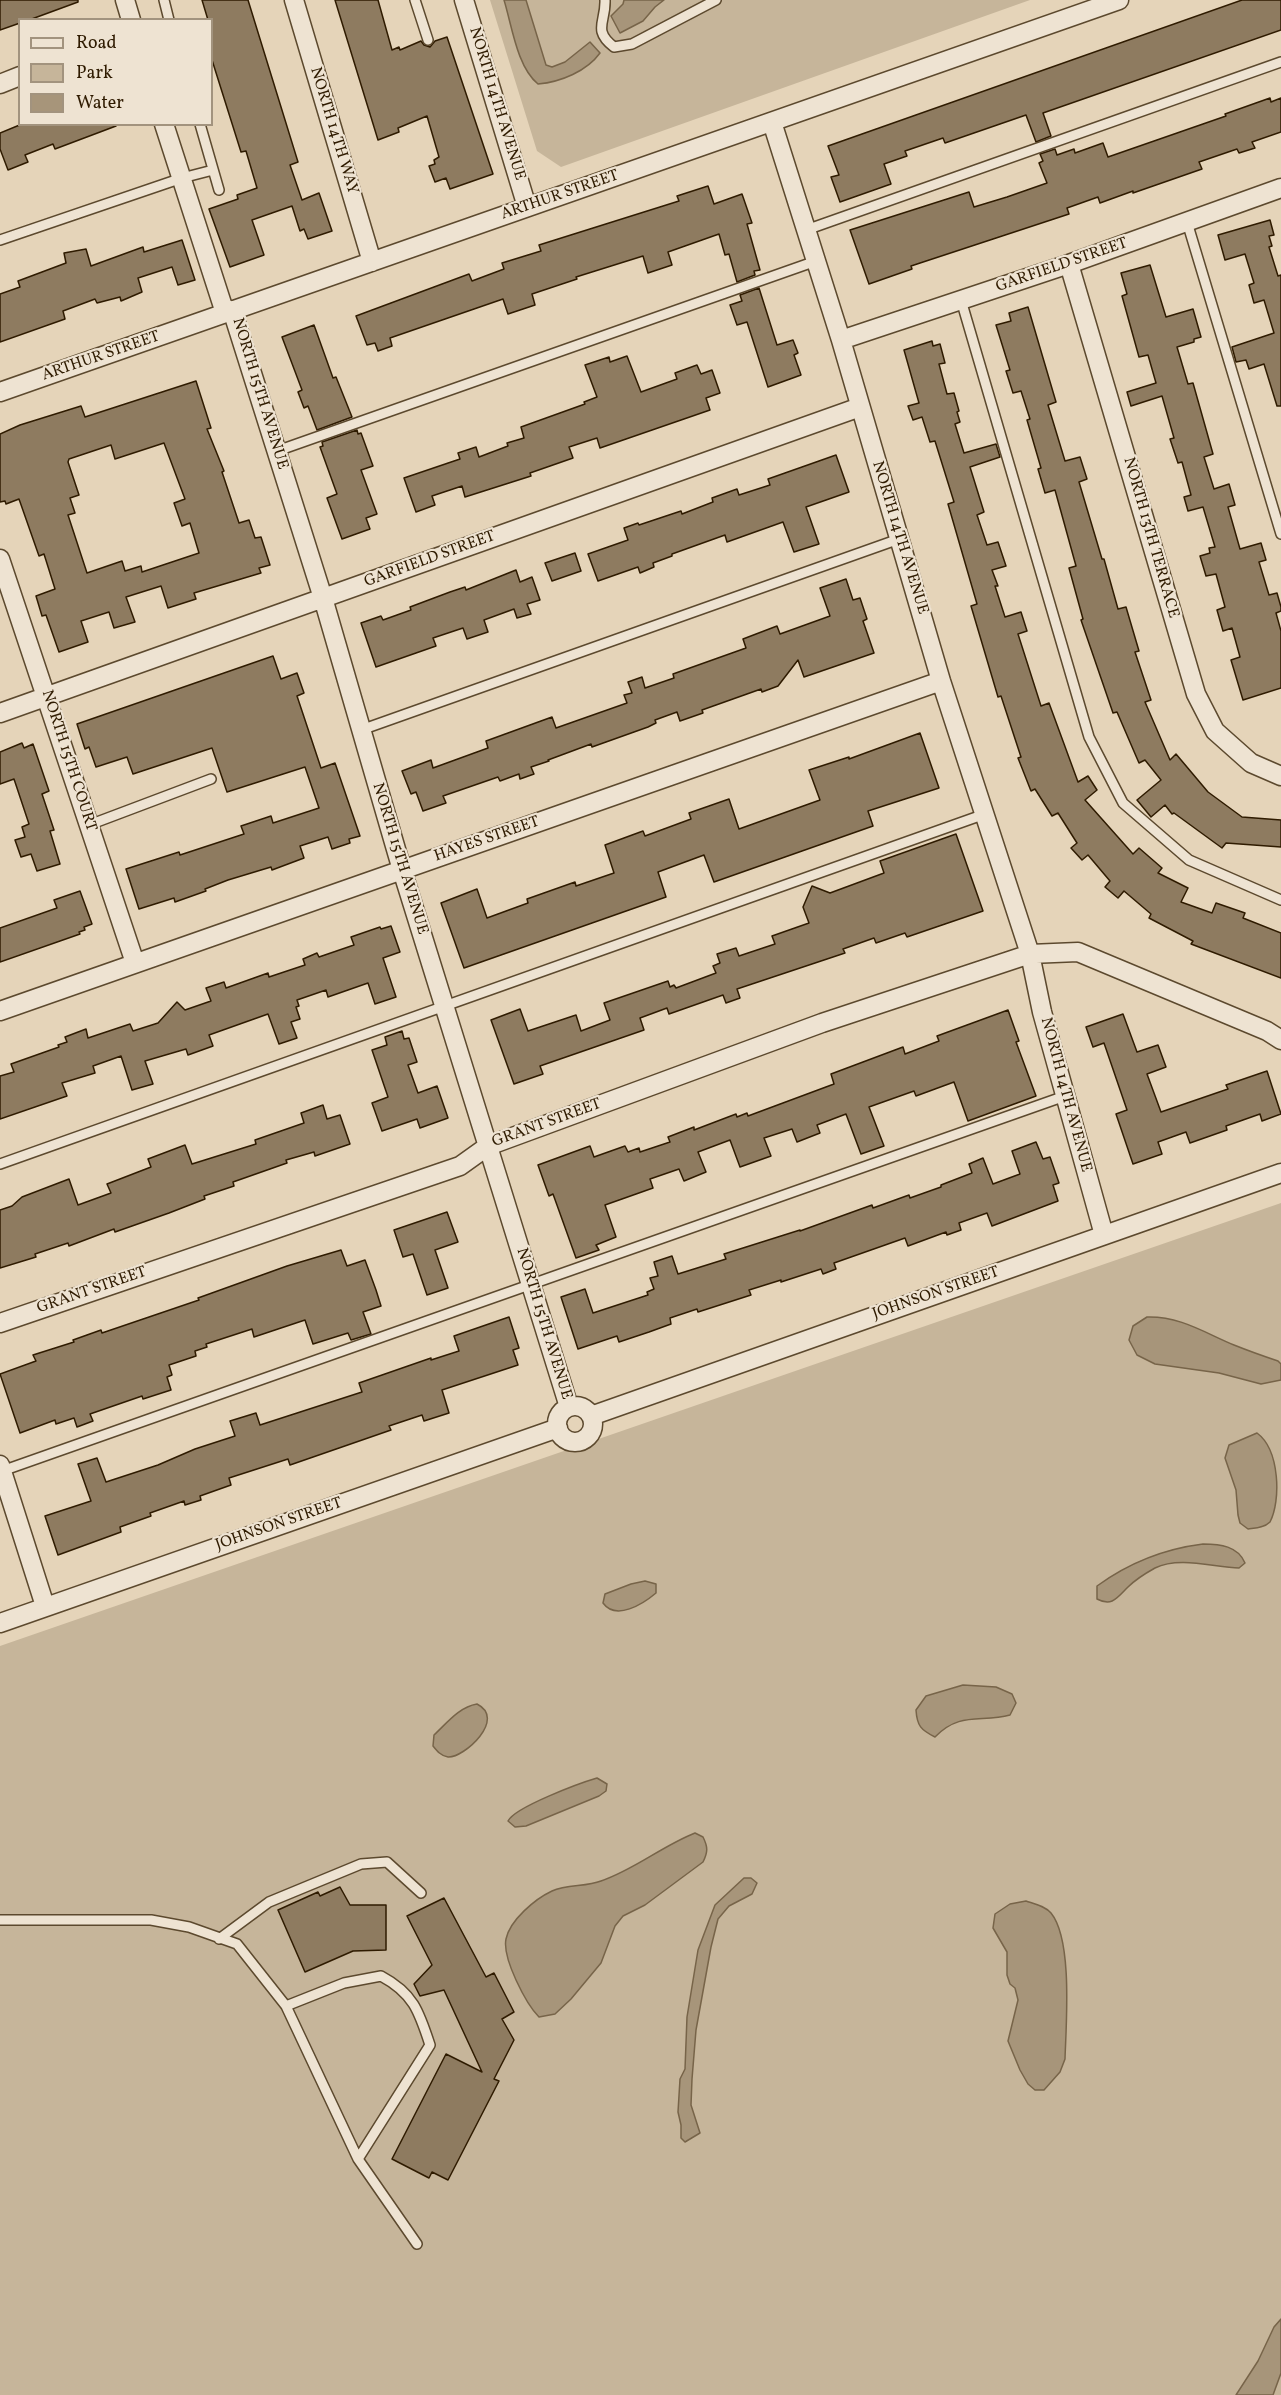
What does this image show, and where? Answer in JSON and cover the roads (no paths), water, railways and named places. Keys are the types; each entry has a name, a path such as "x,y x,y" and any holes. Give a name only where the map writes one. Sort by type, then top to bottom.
{"street":[{"path":"125,0 130,18"},
{"name":"NORTH 14TH WAY","path":"294,0 372,262"},
{"name":"NORTH 14TH AVENUE","path":"464,0 527,207"},
{"name":"ARTHUR STREET","path":"0,392 1119,0"},
{"path":"0,84 18,77"},
{"name":"NORTH 14TH AVENUE","path":"772,122 841,340 941,681 1030,954 1042,1012 1104,1235"},
{"name":"NORTH 15TH AVENUE","path":"166,126 323,598 402,870 569,1407"},
{"name":"GARFIELD STREET","path":"841,340 1069,264 1281,188"},
{"name":"NORTH 13TH TERRACE","path":"1069,264 1196,694 1215,731 1251,763 1281,776"},
{"name":"GARFIELD STREET","path":"0,713 860,407"},
{"name":"NORTH 15TH COURT","path":"0,559 135,963"},
{"name":"HAYES STREET","path":"0,1011 941,681"},
{"path":"1030,954 1078,952 1267,1031 1281,1040"},
{"name":"GRANT STREET","path":"0,1323 460,1166 488,1146 822,1023 1030,954"},
{"name":"JOHNSON STREET","path":"591,1416 1281,1173"},
{"path":"569,1407 583,1408 591,1416 593,1427 582,1441 571,1442 558,1428 558,1418 569,1407"},
{"name":"JOHNSON STREET","path":"0,1623 558,1428"},
{"path":"1,1468 45,1606"}],"lane":[{"path":"164,0 168,18"},
{"path":"415,0 428,40"},
{"path":"605,0 600,28 606,41 614,47 632,44 716,0"},
{"path":"806,230 1281,62"},
{"path":"201,126 219,190"},
{"path":"0,240 182,178 213,170"},
{"path":"1187,222 1281,534"},
{"path":"276,452 816,261"},
{"path":"961,300 1089,737 1124,802 1189,860 1281,900"},
{"path":"361,730 899,538"},
{"path":"89,825 211,780"},
{"path":"0,1164 985,814"},
{"path":"1,1468 1065,1096"},
{"path":"219,1939 269,1902 361,1864 387,1862 421,1893"},
{"path":"0,1920 151,1920 189,1927 237,1944 286,2006 358,2159 417,2244"},
{"path":"286,2006 344,1983 381,1976 401,1986 421,2016 430,2045 358,2159"}],"water":[{"path":"504,0 526,0 546,65 552,67 565,62 590,42 600,53 588,65 573,74 556,81 538,84 531,77 520,57"},
{"path":"624,0 664,0 643,21 620,33 611,16"},
{"path":"1147,1317 1181,1322 1278,1361 1281,1364 1281,1380 1261,1384 1219,1373 1155,1364 1137,1355 1129,1340 1133,1326"},
{"path":"1257,1433 1265,1441 1274,1463 1276,1502 1274,1513 1268,1524 1248,1529 1240,1523 1236,1490 1225,1458 1229,1445"},
{"path":"1203,1544 1228,1547 1238,1553 1245,1563 1239,1568 1185,1562 1164,1565 1155,1568 1131,1584 1114,1600 1107,1602 1097,1599 1097,1586 1134,1563 1174,1549"},
{"path":"645,1581 656,1584 656,1593 637,1606 615,1611 603,1603 605,1594"},
{"path":"963,1685 996,1687 1012,1694 1016,1703 1010,1715 962,1721 944,1729 935,1737 923,1730 917,1720 916,1710 926,1696"},
{"path":"477,1704 485,1711 487,1719 480,1736 472,1745 455,1756 448,1757 441,1754 433,1746 434,1735 459,1712"},
{"path":"597,1778 607,1784 606,1791 599,1796 526,1826 515,1827 508,1821 522,1809 563,1790"},
{"path":"695,1833 703,1837 706,1844 707,1852 703,1862 645,1905 623,1916 615,1926 601,1963 571,1999 555,2014 539,2017 522,1992 511,1969 506,1939 512,1925 538,1899 552,1891 595,1883 613,1876"},
{"path":"744,1878 751,1878 757,1883 752,1894 729,1906 718,1919 711,1947 696,2030 692,2079 691,2105 700,2133 685,2142 681,2138 678,2112 680,2079 685,2069 687,2017 698,1950 715,1905"},
{"path":"1026,1901 1049,1911 1058,1926 1063,1942 1067,1983 1065,2059 1060,2072 1044,2090 1035,2090 1028,2084 1008,2041 1018,2000 1015,1988 1010,1984 1007,1975 1007,1952 993,1928 995,1914 1010,1904"},
{"path":"1281,2319 1281,2373 1273,2395 1236,2395 1258,2361 1274,2327"}]}
